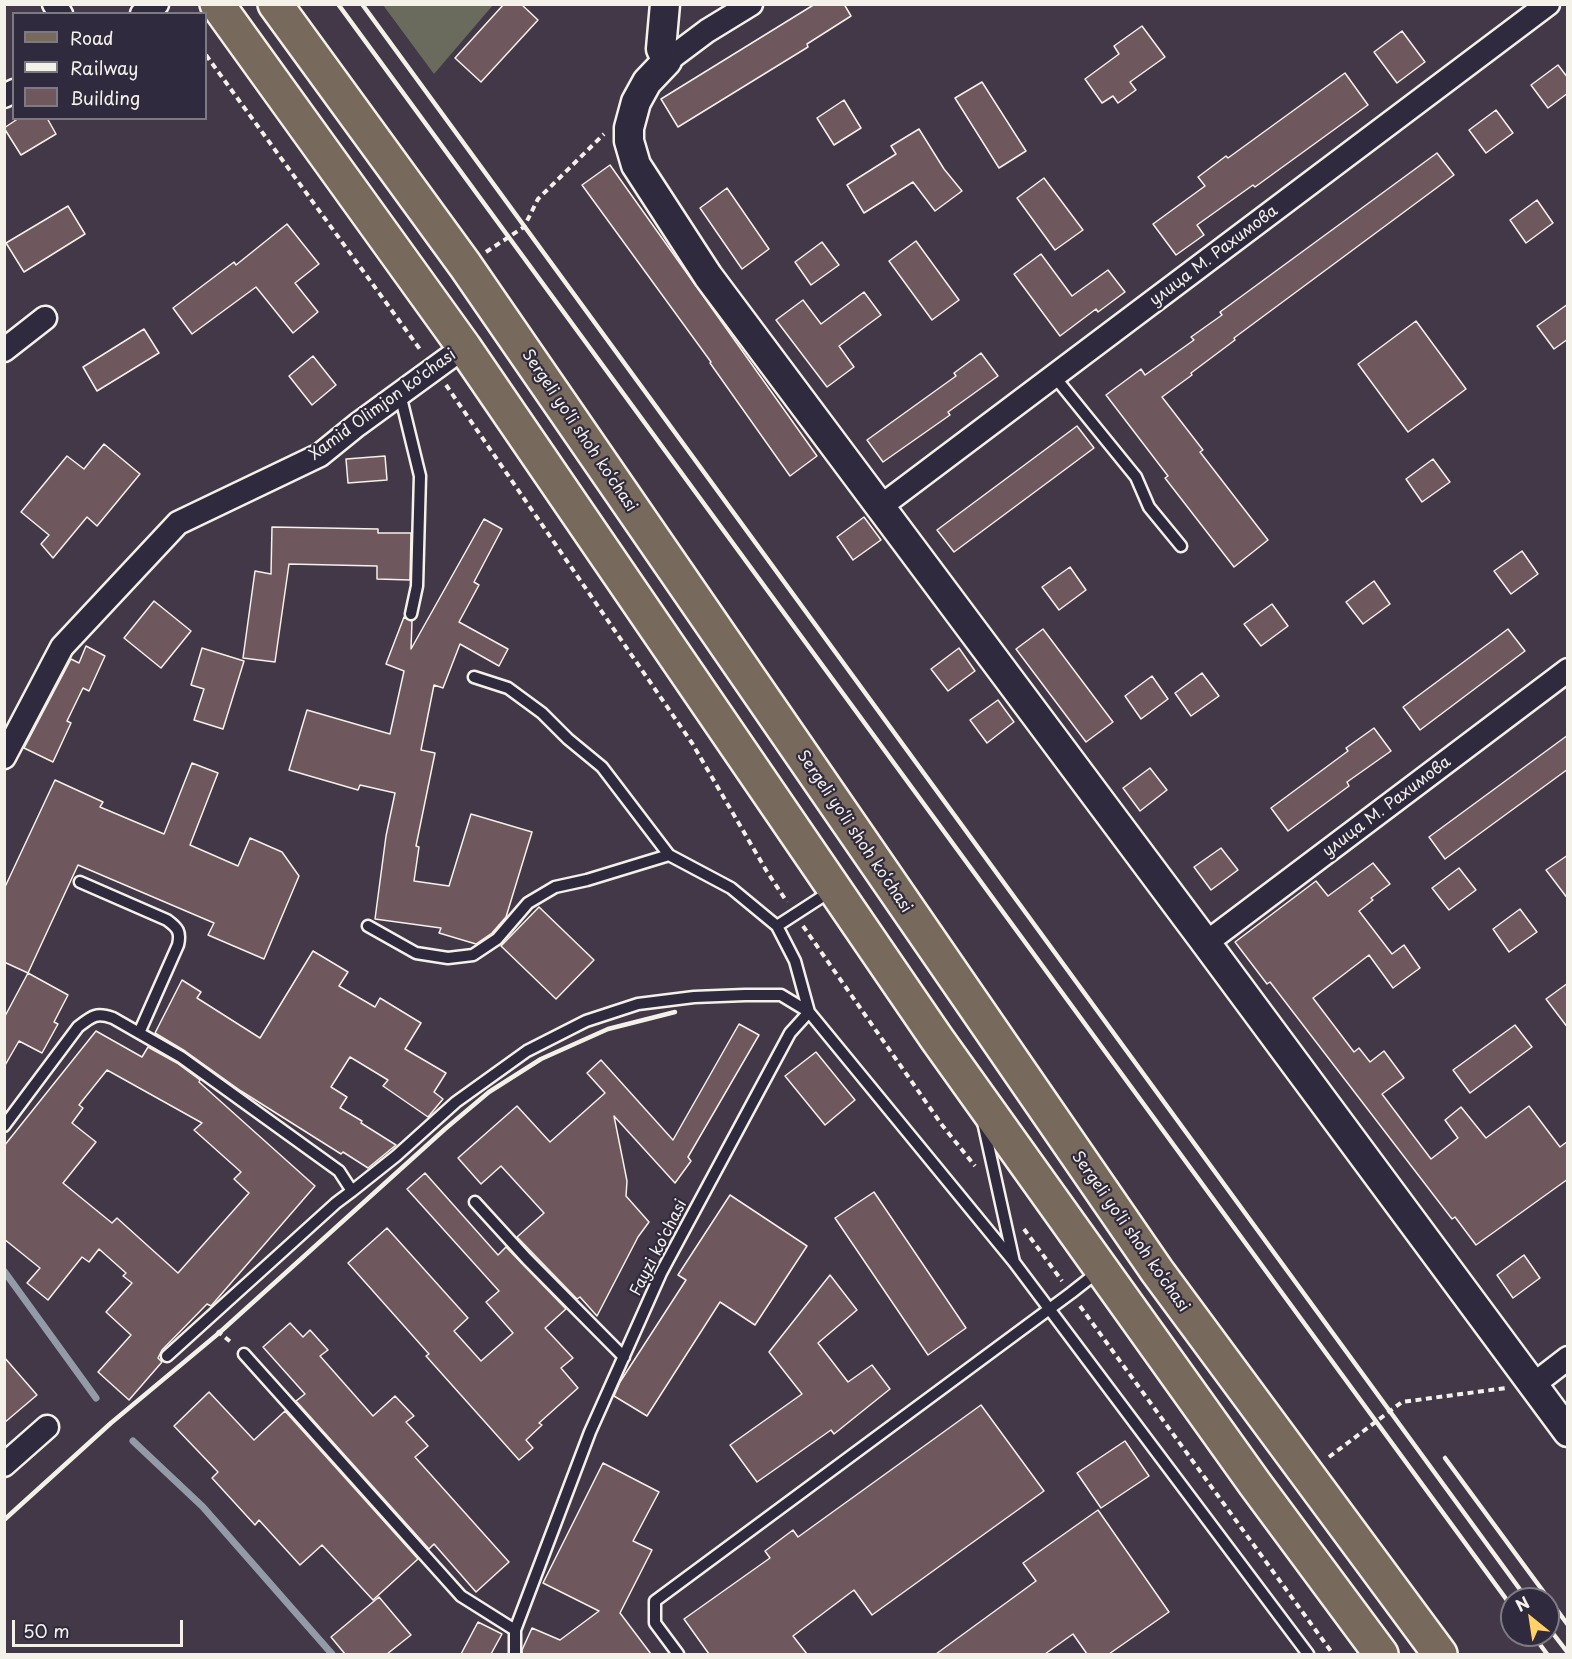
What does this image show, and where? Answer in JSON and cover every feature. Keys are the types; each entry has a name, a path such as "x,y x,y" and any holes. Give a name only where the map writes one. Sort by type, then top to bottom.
{"main road":[{"path":"217,4 464,347 977,1095 1256,1484 1382,1654"},
{"name":"Sergeli yo‘li shoh ko‘chasi","path":"275,4 465,265 1157,1271 1440,1654"}],"street":[{"path":"665,4 661,49 667,61"},
{"path":"751,4 707,31 667,61 647,82 636,102 629,128 629,141 636,165 708,276 1568,1432"},
{"name":"улица М. Рахимова","path":"880,507 1548,4"},
{"path":"4,350 45,318"},
{"name":"Xamid Olimjon ko'chasi","path":"4,757 62,647 178,523 320,455 464,347"},
{"name":"улица М. Рахимова","path":"1206,943 1568,670"},
{"path":"1533,1385 1568,1358"},
{"path":"4,1464 47,1427"}],"lane":[{"path":"1054,376 1136,477 1149,507 1181,546"},
{"path":"400,394 420,476 417,586 411,614"},
{"path":"474,677 508,688 542,713 568,739 602,767 669,855 731,888 777,926 795,961 809,1012"},
{"path":"368,926 416,953 448,958 473,956 497,939 528,903 555,887 587,880 669,855"},
{"path":"80,882 167,920 177,927 180,936 178,945 139,1033"},
{"path":"777,926 834,889"},
{"path":"167,1356 336,1203 396,1156 456,1102 527,1051 586,1020 638,1004 694,997 745,994 781,995 809,1012 1014,1263 1308,1654"},
{"name":"Fayzi ko'chasi","path":"514,1654 515,1630 590,1432 661,1274 790,1033 809,1012"},
{"path":"4,1126 78,1027 90,1017 102,1014 181,1057 321,1156 339,1171 352,1191"},
{"path":"977,1095 1014,1263"},
{"path":"475,1202 527,1259 624,1356"},
{"path":"678,1654 655,1623 655,1601 1049,1310 1101,1269"},
{"path":"243,1354 461,1596 515,1630"}],"path":[{"path":"207,56 474,424 692,743 766,870 795,914 942,1125 1071,1293 1333,1654"},
{"path":"509,238 524,227 538,199 610,128 629,128"},
{"path":"206,1321 243,1354"},
{"path":"1306,1473 1402,1402 1533,1385"}],"green space":[{"path":"493,4 434,74 383,5"}],"building":[{"path":"504,4 521,4 538,20 481,82 455,58"},
{"path":"815,4 844,4 851,16 807,44 808,47 678,127 661,99"},
{"path":"1142,26 1165,57 1130,82 1136,90 1118,103 1113,96 1102,103 1085,79 1119,54 1114,46"},
{"path":"1402,31 1425,62 1397,83 1374,52"},
{"path":"1558,65 1568,78 1568,93 1548,108 1531,85"},
{"path":"1345,73 1368,105 1255,187 1253,185 1197,225 1204,235 1176,255 1153,224 1205,186 1198,177 1226,156 1228,158"},
{"path":"982,82 1026,151 999,168 955,98"},
{"path":"844,100 861,128 834,145 817,118"},
{"path":"1496,110 1513,133 1486,153 1469,130"},
{"path":"16,120 48,120 56,134 21,155 4,128"},
{"path":"919,129 944,169 962,191 935,211 913,182 864,213 847,185 896,154 891,146"},
{"path":"1437,153 1454,175 1234,338 1235,340 1162,397 1203,450 1200,452 1268,540 1234,567 1165,478 1168,476 1106,395 1141,369 1145,375 1194,340 1191,337 1222,315 1220,312"},
{"path":"610,165 817,456 790,476 711,362 582,185"},
{"path":"1044,178 1083,230 1055,250 1017,198"},
{"path":"727,188 769,249 742,269 700,208"},
{"path":"1537,200 1553,223 1526,243 1510,220"},
{"path":"68,206 85,234 24,272 6,243"},
{"path":"287,224 319,264 295,283 318,312 293,333 256,287 192,334 173,308 234,262 236,265"},
{"path":"916,241 959,300 932,320 889,261"},
{"path":"822,242 839,265 811,285 795,262"},
{"path":"1041,254 1072,296 1108,270 1125,292 1098,312 1096,309 1060,336 1014,274"},
{"path":"864,292 881,315 839,346 854,367 827,387 776,320 803,300 821,324"},
{"path":"1568,304 1568,339 1554,349 1537,326"},
{"path":"1416,321 1466,389 1408,432 1358,364"},
{"path":"144,329 159,353 97,391 83,367"},
{"path":"981,353 998,376 948,412 950,415 883,462 867,440 956,376 954,373"},
{"path":"313,356 336,385 312,405 289,376"},
{"path":"1077,426 1094,448 954,552 937,530"},
{"path":"104,444 140,474 97,526 87,517 53,558 41,544 49,535 21,512 67,456 84,469"},
{"path":"385,456 387,480 348,483 346,459"},
{"path":"1433,459 1450,482 1422,502 1406,479"},
{"path":"864,517 881,540 853,560 837,537"},
{"path":"484,519 502,529 474,582 479,585 459,622 508,649 499,666 460,644 443,688 434,685 421,750 435,753 416,846 419,847 414,881 449,886 471,814 532,832 506,917 492,933 476,944 439,933 441,928 375,919 386,836 395,793 360,785 358,790 289,770 307,710 390,734 404,671 386,664 404,617 412,621 411,649"},
{"path":"272,527 378,529 378,533 411,533 410,580 377,579 377,566 289,564 275,662 243,658 255,571 271,574"},
{"path":"1522,551 1538,574 1511,594 1494,571"},
{"path":"1070,567 1086,590 1059,610 1042,587"},
{"path":"1374,581 1390,604 1363,624 1346,602"},
{"path":"154,601 191,631 161,668 124,638"},
{"path":"1272,604 1288,626 1261,646 1244,624"},
{"path":"1043,629 1113,722 1086,742 1016,649"},
{"path":"1508,629 1525,651 1420,730 1403,707"},
{"path":"86,646 105,656 89,691 83,688 67,721 71,723 53,762 24,748 71,659 79,663"},
{"path":"202,648 244,661 223,729 194,720 204,689 191,685"},
{"path":"959,648 975,671 948,691 931,669"},
{"path":"1202,673 1219,696 1191,716 1175,693"},
{"path":"1152,676 1168,699 1141,719 1125,696"},
{"path":"998,700 1014,722 987,743 970,720"},
{"path":"1374,728 1391,751 1347,782 1349,786 1288,831 1271,808 1348,751 1346,748"},
{"path":"1568,735 1568,769 1445,859 1429,837"},
{"path":"192,763 218,773 190,845 238,866 250,838 282,852 299,876 264,959 208,935 214,923 78,865 28,973 4,962 4,889 55,780 103,802 100,807 164,834"},
{"path":"1150,768 1167,790 1140,811 1123,788"},
{"path":"1221,848 1238,870 1211,890 1194,867"},
{"path":"1568,855 1568,899 1546,870"},
{"path":"1373,863 1390,884 1371,898 1373,900 1359,911 1392,954 1404,945 1420,968 1393,988 1369,955 1313,998 1354,1052 1359,1048 1370,1062 1384,1051 1404,1078 1382,1094 1431,1159 1458,1138 1445,1120 1461,1107 1486,1138 1529,1106 1560,1147 1568,1141 1568,1179 1476,1245 1455,1217 1452,1219 1270,982 1267,984 1235,942 1316,881 1328,896"},
{"path":"1459,868 1476,890 1449,910 1432,888"},
{"path":"539,907 594,960 556,999 501,946"},
{"path":"1520,909 1537,932 1509,952 1493,929"},
{"path":"313,951 348,972 339,986 375,1007 380,998 421,1023 405,1049 446,1073 434,1092 443,1099 428,1117 383,1086 388,1080 350,1057 331,1087 347,1097 340,1108 396,1145 368,1168 343,1152 341,1154 241,1091 185,1051 155,1033 182,980 201,992 197,998 260,1038"},
{"path":"28,973 68,995 54,1022 58,1024 42,1053 19,1041 4,1067 4,1018"},
{"path":"1568,983 1568,1028 1546,999"},
{"path":"739,1024 759,1035 688,1157 691,1161 675,1183 614,1116 627,1181 626,1196 649,1222 638,1237 597,1316 580,1297 577,1299 517,1237 544,1213 501,1166 481,1184 458,1158 517,1106 550,1142 605,1093 587,1073 601,1060 673,1140"},
{"path":"1515,1025 1532,1047 1470,1093 1453,1070"},
{"path":"96,1031 142,1057 148,1047 177,1063 200,1080 199,1082 315,1186 211,1306 207,1304 162,1350 158,1358 162,1362 129,1400 98,1372 131,1335 106,1312 132,1283 123,1276 126,1273 99,1249 89,1262 82,1257 48,1300 27,1283 40,1268 4,1239 4,1146","holes":["107,1070 202,1123 194,1130 241,1172 234,1179 249,1193 178,1273 117,1218 112,1223 63,1183 96,1142 72,1123 83,1108 79,1105"]},
{"path":"816,1052 855,1100 825,1125 785,1076"},
{"path":"425,1173 498,1255 506,1247 566,1309 545,1328 573,1358 561,1368 578,1388 539,1423 542,1425 526,1440 533,1448 519,1460 426,1356 429,1354 348,1263 387,1228 468,1318 454,1331 481,1361 513,1333 486,1302 499,1291 407,1189"},
{"path":"874,1192 966,1328 928,1355 835,1218"},
{"path":"730,1195 807,1246 755,1325 720,1302 647,1416 614,1396 620,1382 686,1280 678,1275"},
{"path":"1524,1255 1540,1278 1513,1298 1497,1275"},
{"path":"830,1275 857,1310 818,1343 848,1382 872,1365 890,1389 834,1434 831,1430 757,1482 730,1445 802,1394 769,1352"},
{"path":"290,1323 303,1337 310,1330 328,1350 320,1356 373,1416 395,1396 414,1416 406,1422 428,1446 415,1457 509,1562 476,1592 434,1544 429,1549 296,1401 305,1394 263,1347"},
{"path":"4,1357 37,1395 4,1423"},
{"path":"209,1392 254,1440 285,1411 418,1559 373,1600 322,1545 300,1565 259,1520 255,1525 212,1478 218,1472 174,1426"},
{"path":"981,1405 1044,1491 872,1615 854,1590 793,1636 807,1654 709,1654 684,1619 770,1558 765,1551 793,1530 798,1537"},
{"path":"1125,1441 1149,1476 1101,1508 1077,1473"},
{"path":"603,1463 659,1492 633,1541 652,1550 620,1613 651,1654 522,1654 532,1628 560,1640 599,1611 543,1583"},
{"path":"1098,1510 1169,1612 1109,1654 1087,1654 1073,1634 1045,1654 936,1654 1036,1581 1023,1563"},
{"path":"379,1597 411,1635 387,1654 345,1654 331,1637"},
{"path":"478,1622 502,1634 491,1654 461,1654"}],"waterway":[{"path":"4,1271 96,1398"},
{"path":"133,1441 203,1507 332,1654"}],"railway":[{"path":"338,4 1500,1591"},
{"path":"362,4 1518,1587"},
{"path":"4,1520 111,1423 219,1333 489,1092 541,1059 608,1029 675,1012"},
{"path":"1445,1458 1568,1625"},
{"path":"1560,1643 1568,1653"},
{"path":"1542,1647 1547,1654"}]}
